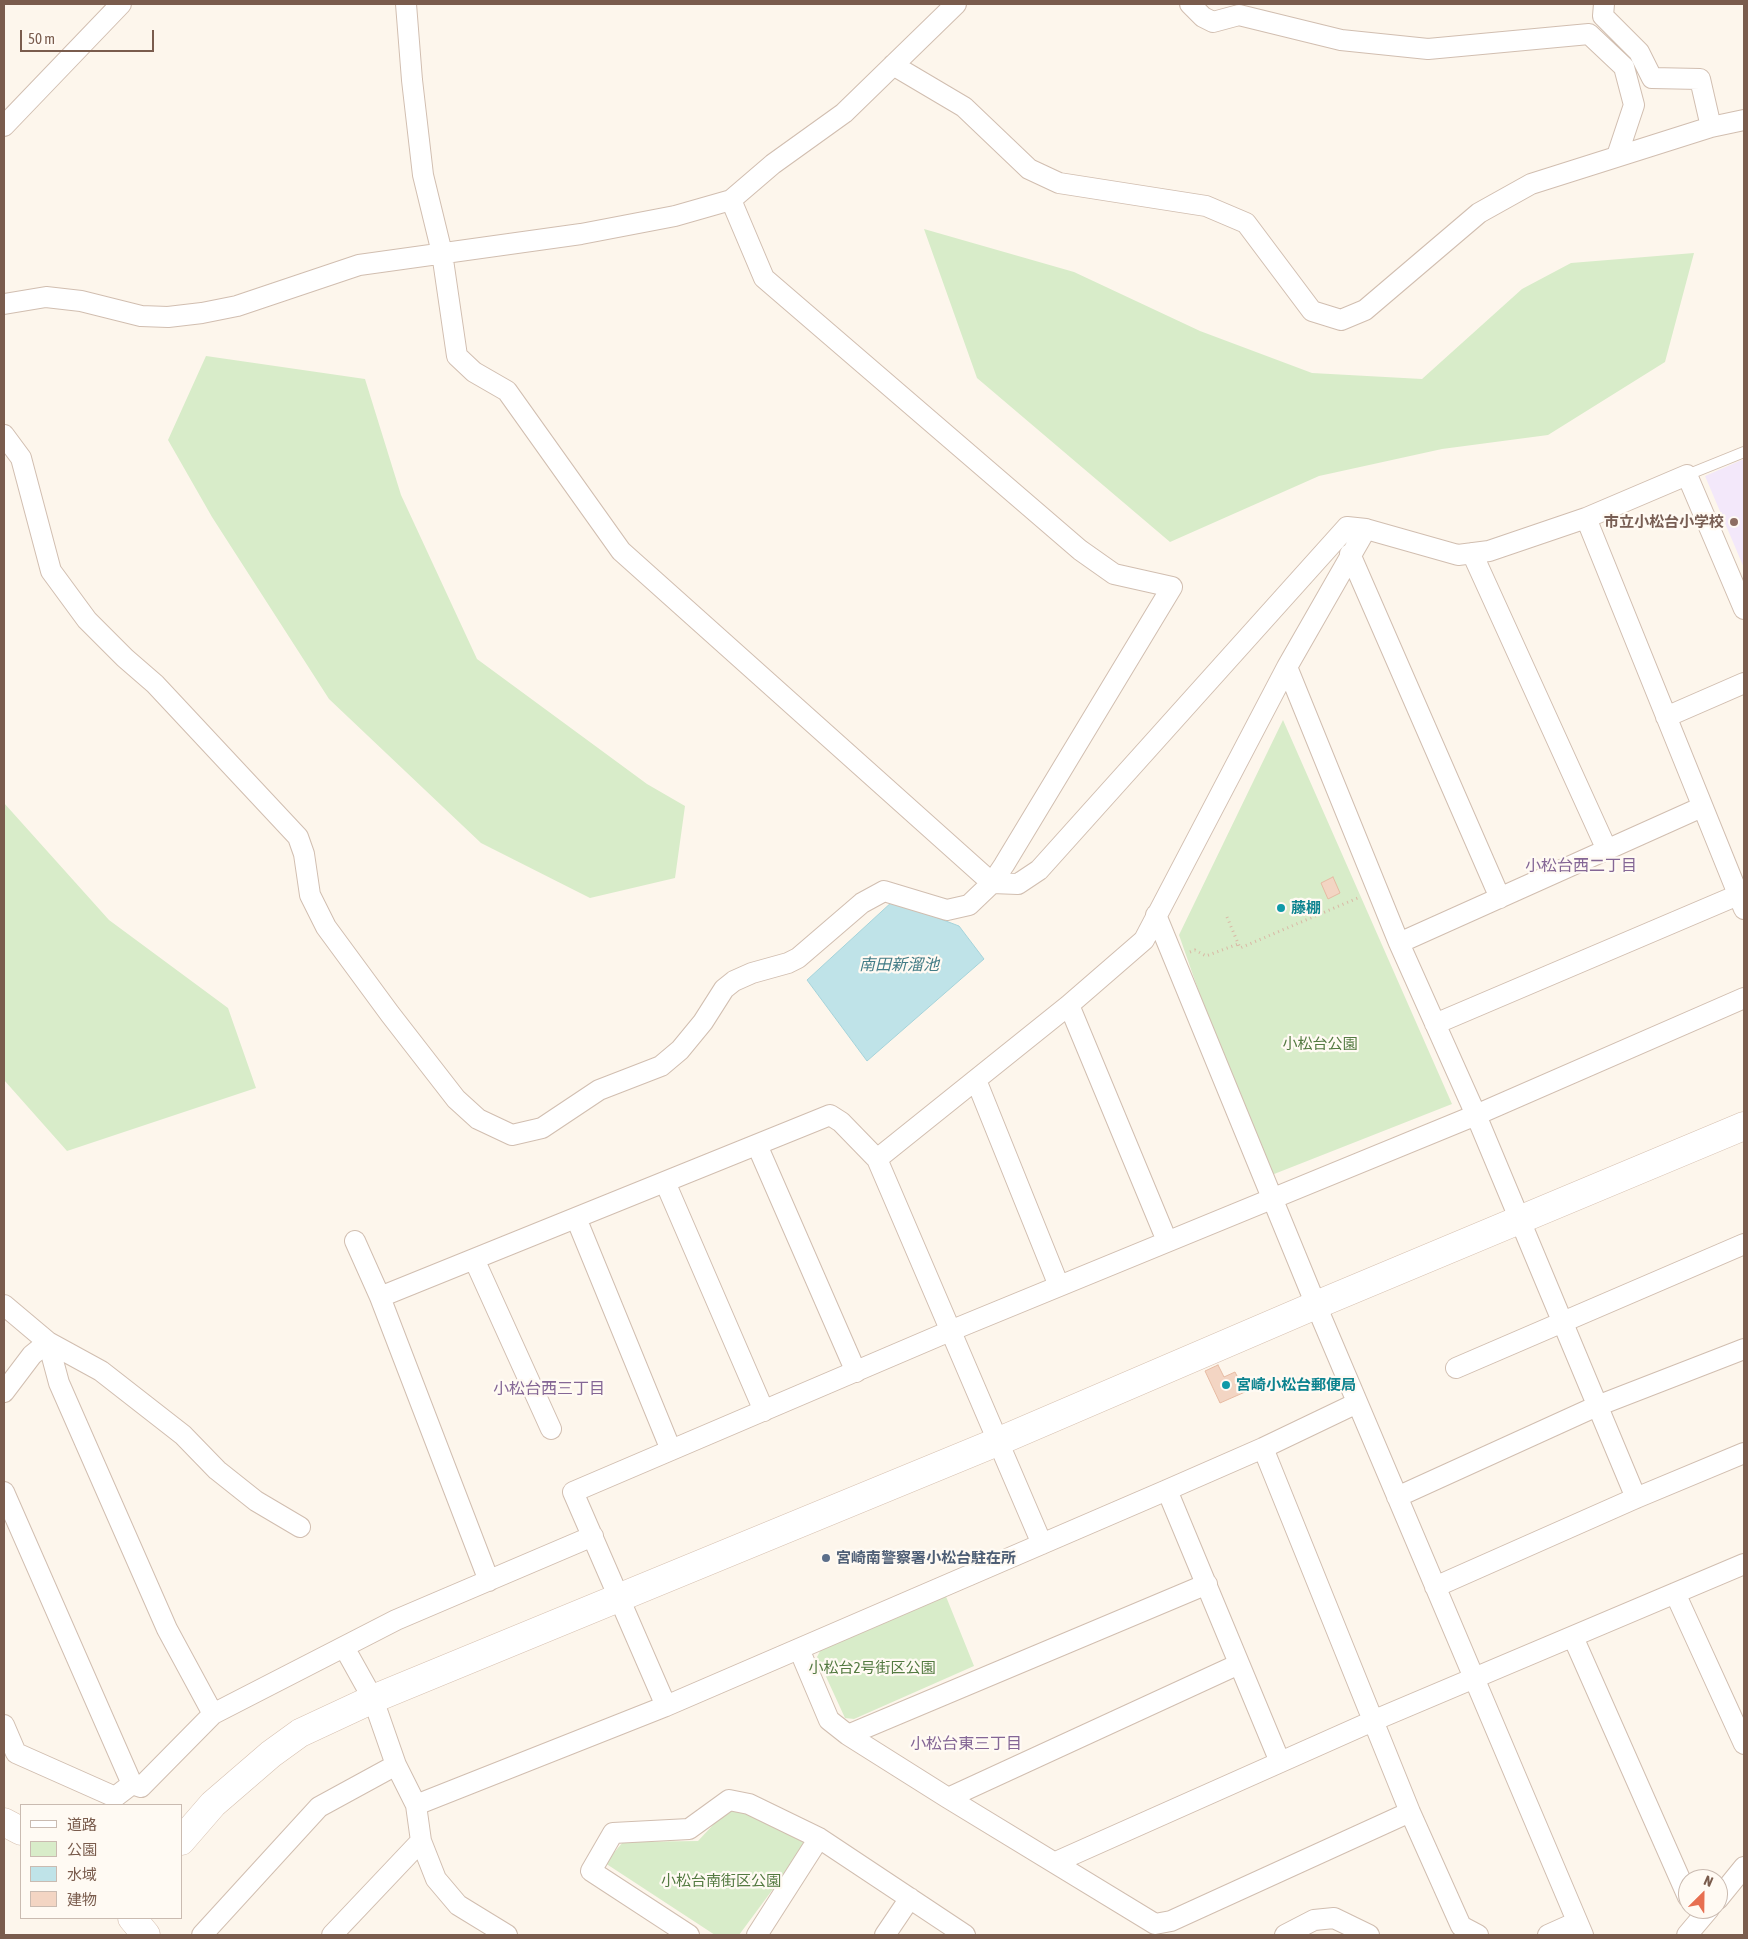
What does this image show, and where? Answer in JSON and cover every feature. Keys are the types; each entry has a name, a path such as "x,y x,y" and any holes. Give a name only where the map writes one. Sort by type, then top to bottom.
{"street":[{"path":"4,126 121,4"},
{"path":"406,4 412,80 423,176 442,253 457,356 474,372 507,391 621,551 992,883 1018,884 1039,870 1346,527 1366,529 1458,555 1489,551 1586,518 1688,475 1744,609"},
{"path":"4,304 46,297 80,301 141,316 194,314 237,306 359,265 582,234 675,216 731,200 773,164 844,112 956,4"},
{"path":"1190,4 1213,22 1239,15 1341,40 1428,49 1589,34 1624,66 1634,105 1617,156"},
{"path":"1604,4 1603,16 1639,52 1652,78 1700,79 1711,127"},
{"path":"893,64 964,107 1029,170 1059,182 1206,206 1246,223 1312,312 1341,320 1365,310 1479,213 1531,184 1711,127 1744,120"},
{"path":"4,434 21,458 51,571 87,620 154,684 298,837 304,854 310,895 326,927 456,1099 478,1119 512,1135 542,1128 599,1090 661,1066 680,1050 703,1022 724,989 734,981 798,958 862,902 884,892 947,910 968,905 992,883 1172,587 1114,574 1080,550 764,278 731,200"},
{"path":"1435,1024 1741,902 1586,518"},
{"path":"877,1159 1069,1005 1144,940 1287,667 1366,529"},
{"path":"1472,553 1607,850"},
{"path":"1350,554 1500,898"},
{"path":"1287,667 1399,944 1476,1115 1518,1220 1636,1498"},
{"path":"1666,717 1744,683"},
{"path":"1399,944 1702,807"},
{"path":"1156,915 1316,1305 1580,1929 1548,1935"},
{"path":"666,1706 573,1492 950,1331 1476,1115 1744,998"},
{"path":"1069,1005 1167,1241"},
{"path":"976,1080 1059,1286"},
{"path":"380,1298 830,1115 841,1122 877,1159 1042,1544"},
{"path":"182,1840 213,1804 271,1754 300,1733 373,1699 997,1442 1316,1305 1744,1126"},
{"path":"757,1144 856,1372"},
{"path":"665,1182 764,1411"},
{"path":"576,1218 671,1450"},
{"path":"355,1241 380,1298 489,1581"},
{"path":"1456,1368 1744,1244"},
{"path":"474,1259 551,1428"},
{"path":"4,1305 48,1342 101,1371 183,1435 217,1470 250,1496 300,1527"},
{"path":"4,1392 32,1355 48,1342"},
{"path":"48,1342 59,1383 168,1629 213,1714"},
{"path":"1397,1497 1597,1406 1744,1349"},
{"path":"416,1806 666,1706 1168,1490 1263,1448 1357,1403"},
{"path":"1263,1448 1375,1720 1410,1812 1461,1926 1478,1935"},
{"path":"1435,1587 1636,1498 1742,1460"},
{"path":"1168,1490 1280,1762"},
{"path":"6,1503 132,1784 141,1787 213,1714 396,1620 593,1536"},
{"path":"1056,1862 1375,1720 1573,1638 1744,1564"},
{"path":"848,1734 1206,1584"},
{"path":"1674,1593 1744,1744"},
{"path":"1573,1638 1678,1874"},
{"path":"344,1647 373,1699 396,1765 416,1806 421,1841 436,1879 458,1905 507,1935"},
{"path":"799,1649 829,1720 948,1798 1155,1924 1170,1921 1410,1812"},
{"path":"948,1798 1239,1664"},
{"path":"4,1725 16,1753 115,1797 132,1784"},
{"path":"202,1935 319,1807 396,1765"},
{"path":"683,1934 591,1871 612,1834 688,1829 729,1800 749,1804 819,1838 965,1935"},
{"path":"4,1822 20,1830"},
{"path":"757,1935 819,1838"},
{"path":"332,1935 421,1841"},
{"path":"1728,1887 1744,1867"},
{"path":"885,1935 910,1898"},
{"path":"1285,1935 1314,1920 1334,1918 1369,1935"},
{"path":"133,1919 146,1935"}],"lane":[{"path":"1688,475 1744,452"}],"path":[{"path":"1227,917 1240,948 1361,896"},
{"path":"1206,956 1238,944"}],"shaded area":[{"name":"市立小松台小学校","path":"1744,459 1744,568 1705,476"}],"green space":[{"path":"924,229 1074,272 1200,331 1312,373 1422,379 1522,289 1571,263 1694,253 1665,362 1548,435 1442,449 1319,476 1170,542 977,378"},
{"path":"206,356 365,379 401,495 477,659 647,784 685,806 675,878 590,898 481,843 329,699 212,517 168,440"},
{"name":"小松台公園","path":"1283,720 1452,1104 1264,1178 1179,935"},
{"path":"4,803 109,920 228,1008 256,1088 67,1151 4,1080"},
{"name":"小松台2号街区公園","path":"945,1594 974,1666 854,1719 845,1718 817,1657 822,1647"},
{"name":"小松台南街区公園","path":"727,1810 743,1810 807,1843 739,1935 715,1935 605,1863 623,1842 698,1841"}],"water":[{"name":"南田新溜池","path":"893,901 959,926 984,959 867,1061 807,980"}],"building":[{"path":"1333,877 1340,893 1328,899 1321,883"},
{"name":"宮崎小松台郵便局","path":"1218,1365 1224,1377 1235,1372 1245,1392 1220,1403 1205,1371"}],"place":[{"name":"市立小松台小学校","path":"1734,522"},
{"name":"藤棚","path":"1281,908"},
{"name":"宮崎小松台郵便局","path":"1226,1385"},
{"name":"宮崎南警察署小松台駐在所","path":"826,1558"}],"district":[{"name":"小松台西二丁目","path":"1581,866"},
{"name":"小松台西三丁目","path":"549,1389"},
{"name":"小松台東三丁目","path":"966,1744"}]}
